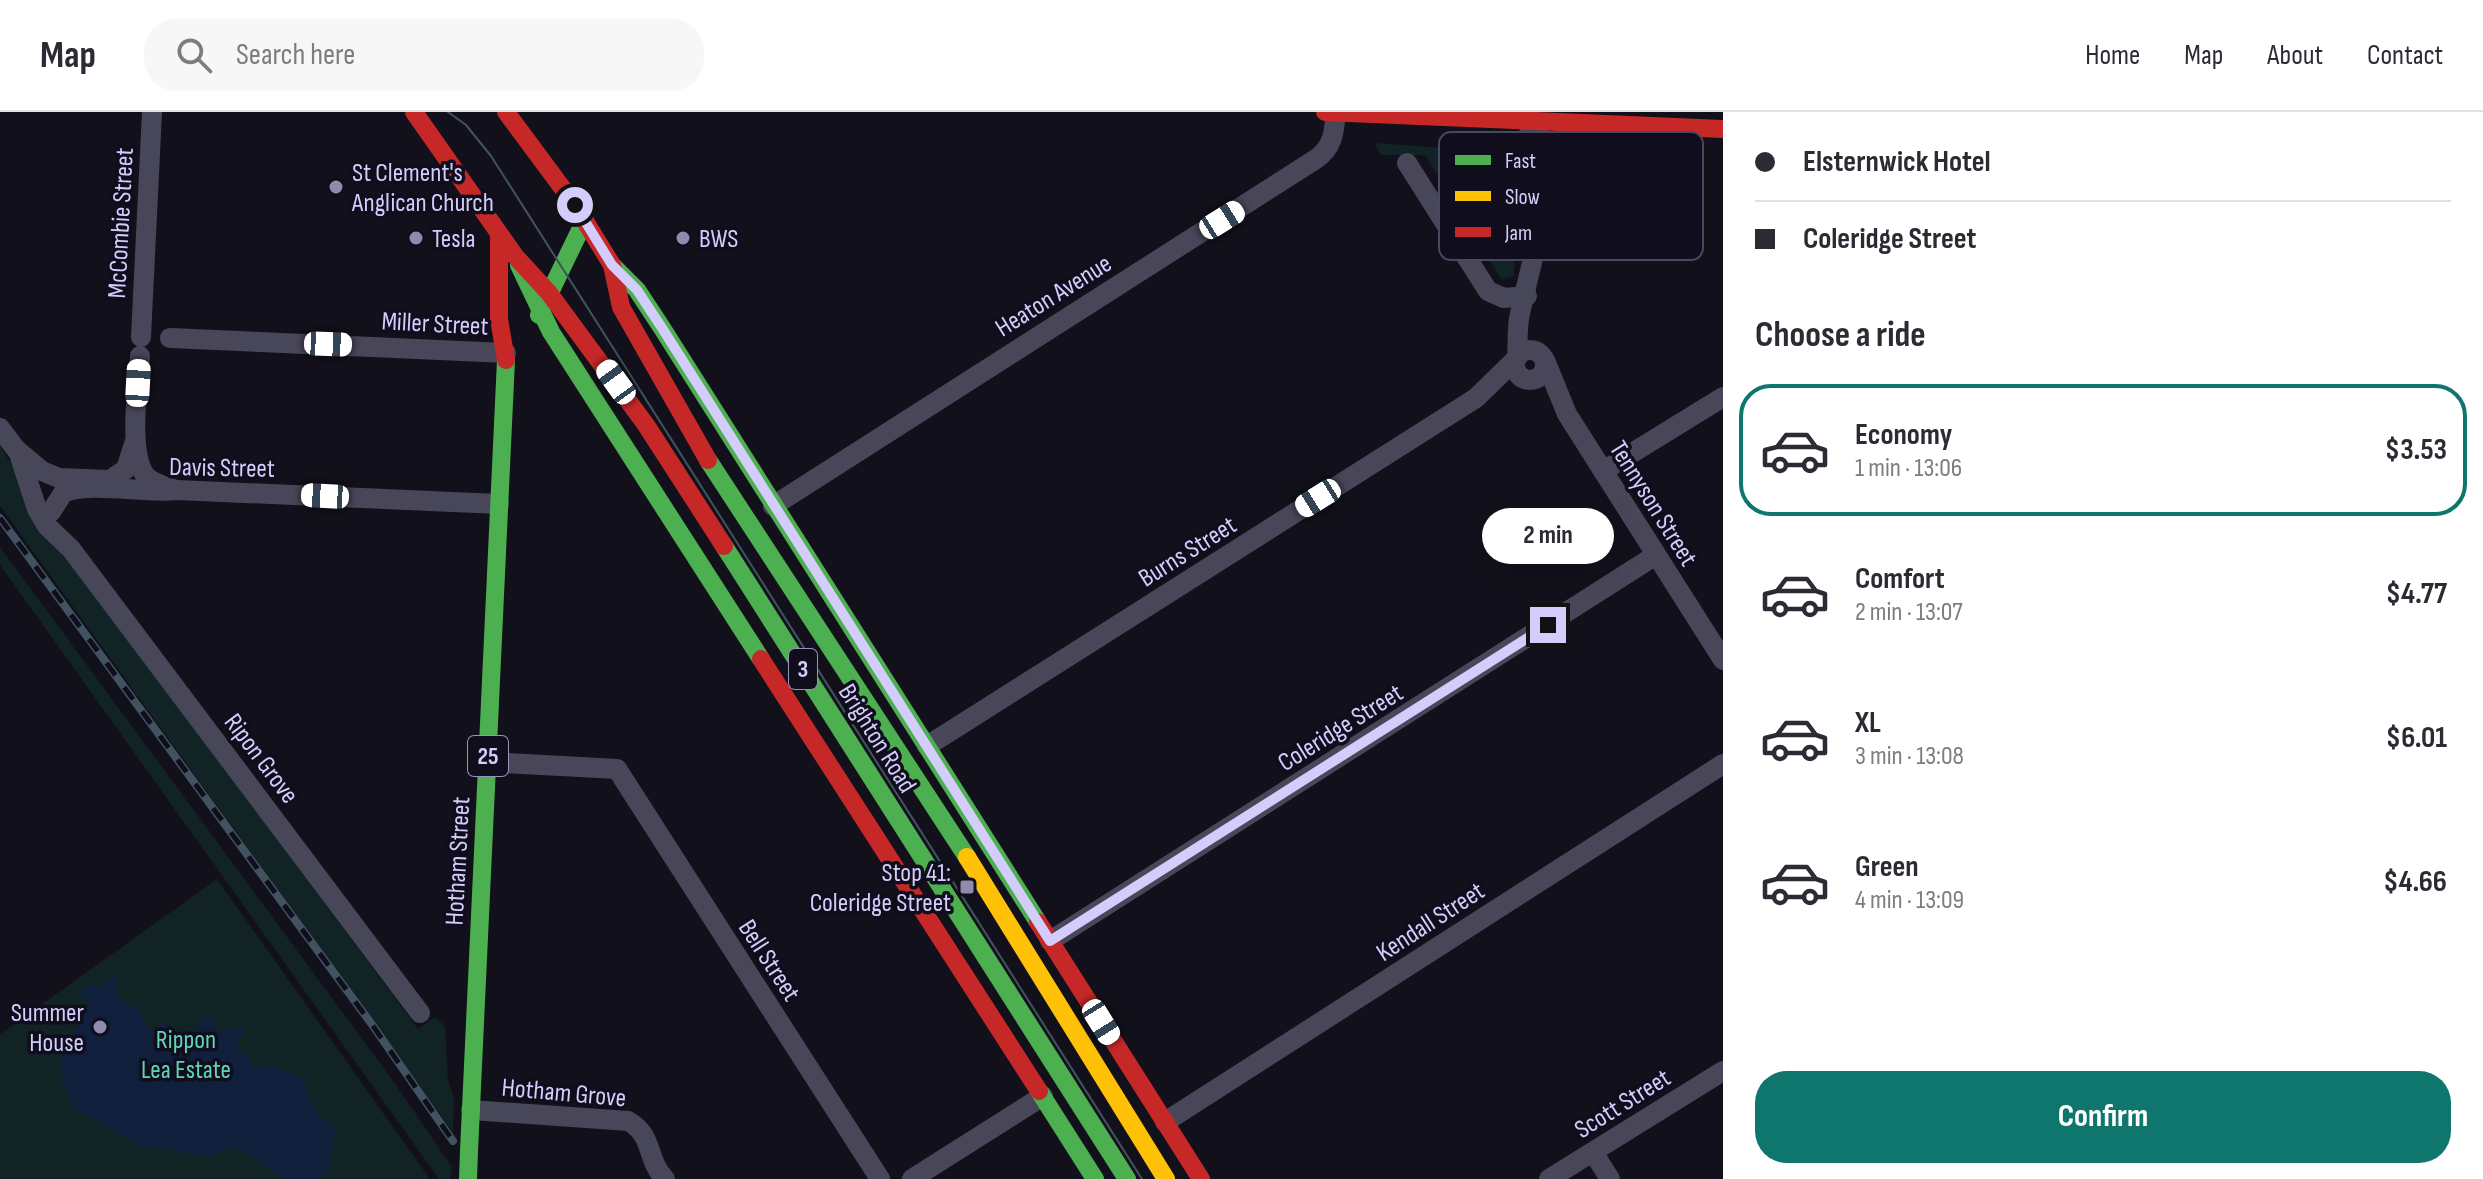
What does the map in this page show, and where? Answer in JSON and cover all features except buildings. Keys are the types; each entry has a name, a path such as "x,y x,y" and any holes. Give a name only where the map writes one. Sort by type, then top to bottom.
{"main road":[{"name":"Brighton Road","path":"414,112 499,235 549,293 646,425 814,686 951,908 1127,1179"},
{"name":"Brighton Road","path":"506,112 585,220 612,265 642,298 1201,1179"},
{"path":"1325,112 1532,117 1723,129"},
{"path":"506,353 527,335 585,220"},
{"name":"Hotham Street","path":"468,1179 506,353 499,319 499,235"},
{"name":"Brighton Road","path":"515,256 540,313 1095,1179"},
{"name":"Brighton Road","path":"612,265 621,307 658,380 842,670 973,867 1166,1179"},
{"path":"814,686 849,666 892,694"},
{"path":"900,873 902,826"},
{"path":"1085,997 1089,1057"}],"street":[{"name":"McCombie Street","path":"152,112 136,437 146,476 177,490"},
{"name":"Heaton Avenue","path":"773,506 1325,153 1334,138 1336,112"},
{"path":"1407,163 1439,214"},
{"path":"1468,260 1488,291 1504,298 1527,296"},
{"path":"1516,358 1519,320 1527,296 1531,260"},
{"name":"Tennyson Street","path":"1527,296 1529,334 1567,414 1723,660"},
{"name":"Miller Street","path":"170,338 506,353"},
{"path":"1516,358 1527,349 1542,356 1542,375 1529,380"},
{"name":"Tennyson Street","path":"1516,358 1518,374 1567,414"},
{"name":"Burns Street","path":"927,746 1476,398 1516,358"},
{"name":"Burns Street","path":"1476,398 1529,380"},
{"path":"1603,471 1723,397"},
{"name":"Ripon Grove","path":"0,428 18,451 61,536 420,1013"},
{"name":"Davis Street","path":"18,451 55,477 110,480 126,469 136,437"},
{"name":"Ripon Grove","path":"18,451 37,509 47,526 61,536"},
{"name":"Davis Street","path":"51,512 61,495 72,490 148,493 177,490 499,504"},
{"name":"Coleridge Street","path":"1050,941 1656,555"},
{"name":"Bell Street","path":"487,762 617,769 880,1179"},
{"name":"Kendall Street","path":"1165,1122 1723,764"},
{"name":"Scott Street","path":"1549,1179 1723,1071"},
{"path":"912,1179 1043,1096"},
{"name":"Hotham Grove","path":"471,1110 624,1120 645,1134 655,1166 665,1179"},
{"path":"1593,1152 1610,1179"}],"green space":[{"path":"1374,143 1439,148 1439,178 1425,155 1381,155"},
{"path":"1489,260 1515,260 1514,276 1501,279"},
{"path":"0,445 22,483 192,725 418,1029 435,1017 445,1026 448,1080 454,1098 453,1132 0,506"},
{"path":"0,547 394,1082 452,1167 450,1179 439,1179 0,565"},
{"name":"Rippon Lea Estate","path":"217,879 430,1179 0,1179 0,1034"}],"water":[{"path":"115,971 117,998 131,1007 138,1005 146,1028 158,1030 162,1020 180,1037 190,1035 204,1016 211,1018 218,1032 240,1027 244,1031 235,1048 246,1055 254,1069 271,1065 304,1079 318,1113 334,1127 332,1151 325,1175 314,1179 286,1179 236,1147 203,1155 158,1147 143,1148 74,1108 62,1080 60,1056 89,1005 80,992 90,984 103,986"}],"tram line":[{"path":"448,112 466,125 491,156 1142,1179"}],"railway":[{"path":"0,518 373,1026 453,1141"}],"traffic: fast":[{"path":"539,315 585,220"},
{"path":"519,265 551,332 761,659"},
{"path":"612,265 637,290 662,328 1038,922"},
{"path":"469,1151 506,360"},
{"path":"708,460 967,857"},
{"path":"724,546 1127,1179"},
{"path":"1039,1091 1095,1179"},
{"path":"468,1179 469,1151"}],"traffic: slow":[{"path":"967,857 1166,1179"}],"traffic: jam":[{"path":"414,112 515,256 549,293 646,425 724,546"},
{"path":"506,112 575,205 612,265 621,307 708,460"},
{"path":"1325,112 1723,129"},
{"path":"499,235 499,319 506,360"},
{"path":"761,659 1039,1091"},
{"path":"1038,922 1201,1179"}],"place":[{"name":"St Clement's Anglican Church","path":"336,187"},
{"name":"Tesla","path":"416,238"},
{"name":"BWS","path":"683,238"},
{"name":"Stop 41: Coleridge Street","path":"967,887"},
{"name":"Summer House","path":"100,1027"}],"route":[{"path":"575,205 612,265 637,290 662,328 1050,941 1548,625"}]}
